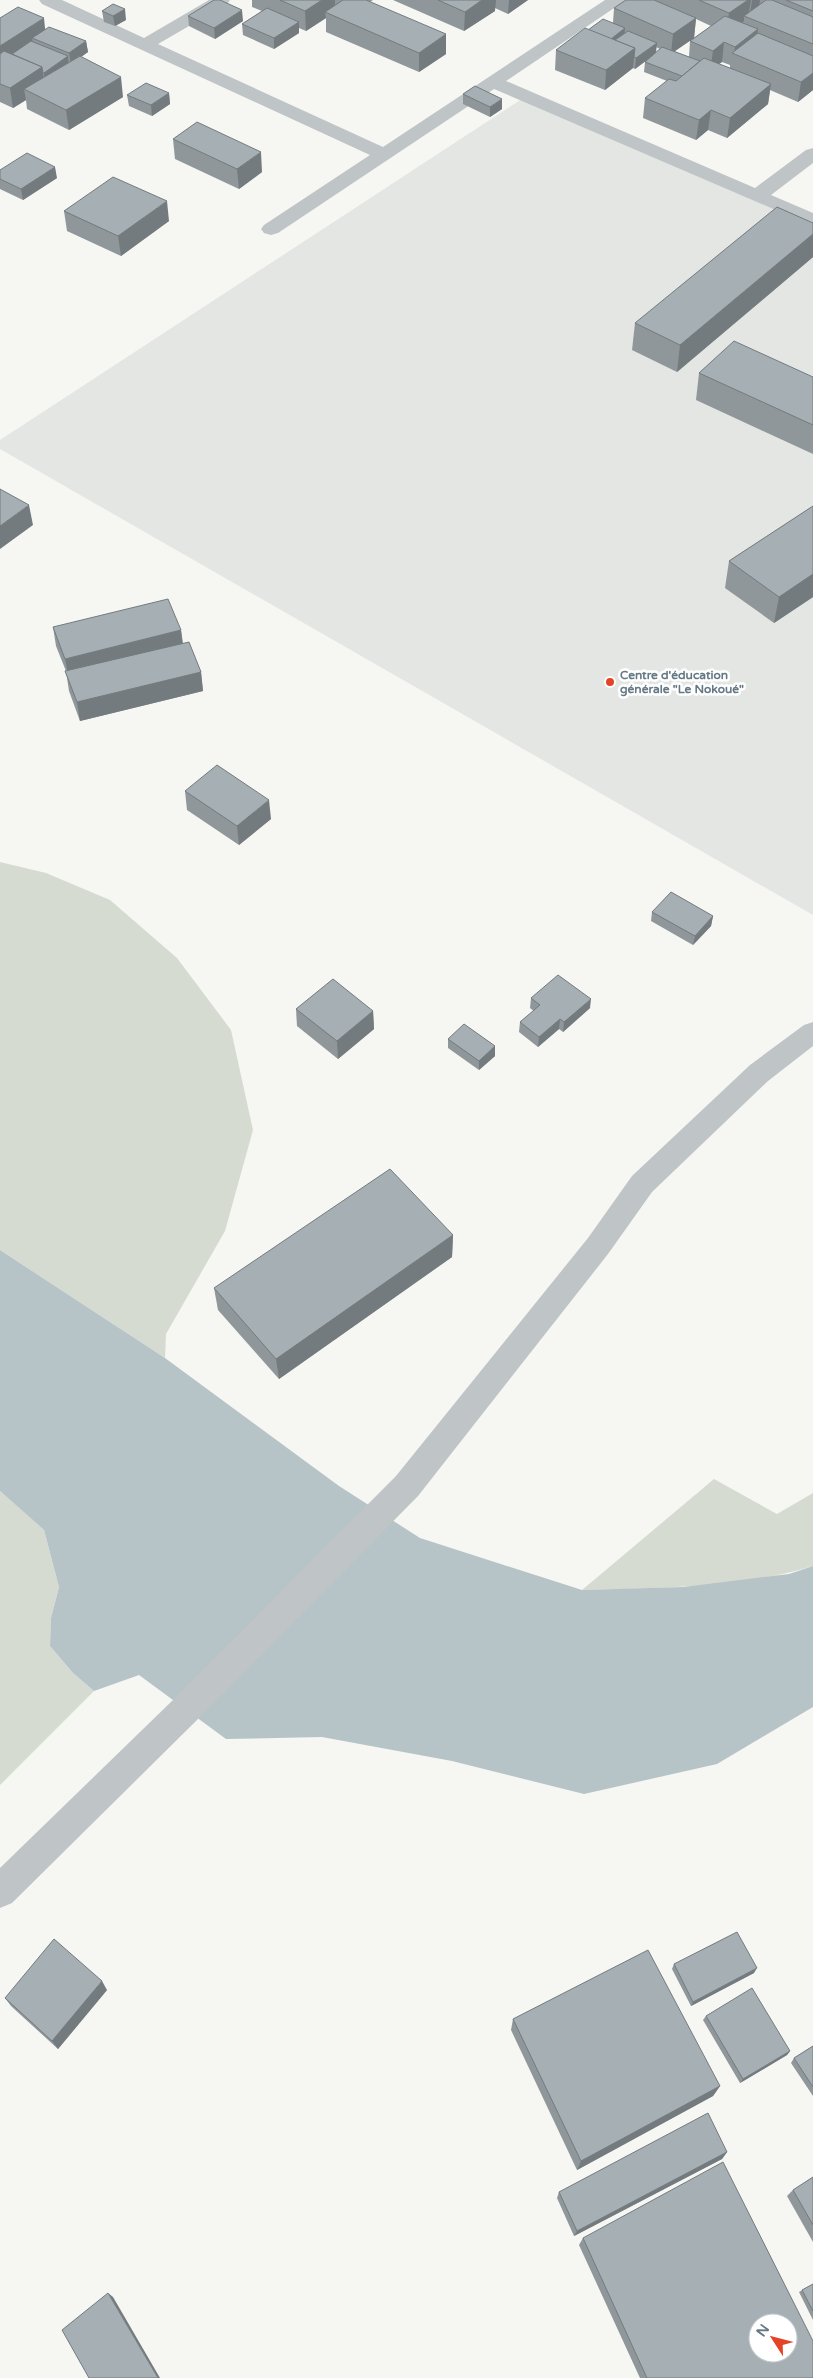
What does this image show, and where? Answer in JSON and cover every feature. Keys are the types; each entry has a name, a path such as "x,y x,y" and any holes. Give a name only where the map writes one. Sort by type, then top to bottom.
{"street":[{"path":"48,0 383,154"},
{"path":"146,44 221,0"},
{"path":"271,229 617,0"},
{"path":"493,82 813,220"},
{"path":"757,196 813,154"},
{"path":"0,1892 184,1711 407,1486 598,1246 642,1184 759,1073 813,1032"}],"shaded area":[{"name":"Centre d'éducation générale \"Le Nokoué\"","path":"525,97 813,220 813,915 0,449 0,440"},
{"path":"0,862 46,873 110,900 177,958 231,1030 253,1130 225,1231 166,1334 165,1358 0,1250"},
{"path":"0,1250 165,1358 339,1486 420,1538 582,1590 683,1587 789,1574 813,1566 813,1707 717,1764 584,1794 452,1761 322,1737 226,1739 139,1675 94,1691 73,1673 50,1646 51,1618 59,1587 44,1530 0,1491"},
{"path":"714,1479 777,1514 813,1493 813,1566 758,1579 728,1583 699,1586 582,1590"},
{"path":"0,1491 44,1530 59,1587 51,1618 50,1646 73,1673 94,1691 0,1785"}],"building":[{"path":"214,0 220,0 242,10 214,28 188,16"},
{"path":"280,0 322,0 305,11"},
{"path":"343,0 366,0 446,34 419,53 325,12"},
{"path":"438,0 482,0 465,12"},
{"path":"626,0 654,0 696,18 673,34 614,8"},
{"path":"699,0 748,0 729,13"},
{"path":"766,0 772,0 813,17 813,44 744,16"},
{"path":"786,0 813,0 813,11"},
{"path":"113,4 125,9 113,16 102,11"},
{"path":"18,7 44,18 0,46 0,18"},
{"path":"267,8 299,22 274,38 242,24"},
{"path":"725,16 758,29 735,47 724,42 713,51 690,41"},
{"path":"603,19 625,28 611,39 588,30"},
{"path":"49,27 86,41 69,53 32,38"},
{"path":"585,28 635,48 606,70 556,50"},
{"path":"628,31 657,43 636,58 634,57 635,48 615,40"},
{"path":"758,33 813,56 813,73 801,82 732,53"},
{"path":"31,41 68,56 43,73 42,67 12,54"},
{"path":"662,47 700,61 682,76 645,62"},
{"path":"4,51 42,67 10,88 0,84 0,54"},
{"path":"80,56 121,77 66,110 24,89"},
{"path":"704,58 771,84 730,118 711,110 699,120 645,98 669,79 676,81"},
{"path":"146,83 169,93 151,105 127,95"},
{"path":"475,86 502,99 490,107 463,94"},
{"path":"197,122 261,152 237,169 173,139"},
{"path":"27,153 55,167 21,189 0,179 0,170"},
{"path":"113,177 167,201 118,236 64,211"},
{"path":"777,207 813,223 813,234 680,345 635,323"},
{"path":"734,341 813,377 813,425 699,373"},
{"path":"0,489 29,505 0,526"},
{"path":"813,506 813,574 779,597 729,561"},
{"path":"168,599 181,630 65,659 53,627"},
{"path":"189,642 201,672 77,702 65,671"},
{"path":"217,765 269,800 237,826 185,791"},
{"path":"671,892 713,916 695,936 652,912"},
{"path":"558,975 591,999 564,1022 560,1019 539,1037 520,1022 540,1005 531,998"},
{"path":"333,979 373,1011 337,1041 296,1009"},
{"path":"464,1024 495,1046 479,1061 448,1039"},
{"path":"390,1169 453,1235 276,1359 214,1288"},
{"path":"737,1932 757,1968 693,2002 674,1964"},
{"path":"54,1939 102,1981 52,2041 5,1998"},
{"path":"648,1950 720,2086 581,2161 513,2019"},
{"path":"752,1988 790,2051 743,2079 706,2016"},
{"path":"813,2046 813,2087 794,2058"},
{"path":"708,2113 727,2152 577,2231 559,2192"},
{"path":"723,2162 813,2341 813,2378 647,2378 583,2238"},
{"path":"813,2177 813,2225 793,2190"},
{"path":"813,2284 813,2311 802,2290"},
{"path":"108,2293 158,2378 89,2378 62,2330"}],"place":[{"name":"Centre d'éducation générale \"Le Nokoué\"","path":"610,682"}]}
